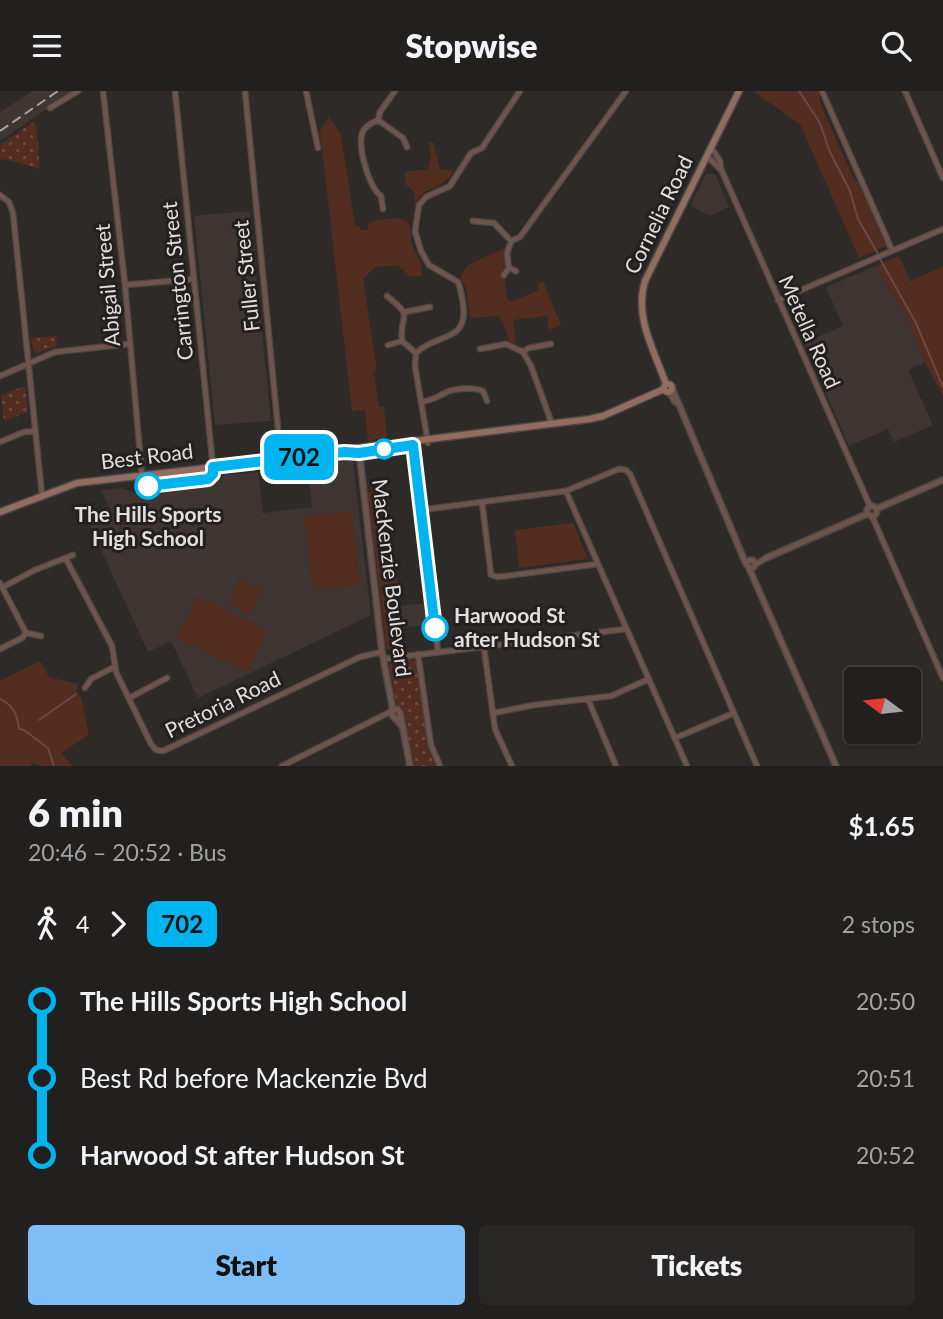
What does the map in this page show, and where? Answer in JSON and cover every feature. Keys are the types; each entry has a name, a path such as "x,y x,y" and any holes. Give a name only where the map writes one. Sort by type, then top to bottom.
{"main road":[{"name":"Cornelia Road","path":"668,388 641,317 641,294 739,91"},
{"name":"Best Road","path":"0,512 77,483 344,452 603,416 668,388"}],"street":[{"path":"50,108 78,91"},
{"name":"Abigail Street","path":"103,91 125,285 142,476"},
{"name":"Carrington Street","path":"175,91 213,467"},
{"name":"Fuller Street","path":"244,91 281,459"},
{"path":"306,91 318,148"},
{"path":"383,209 381,196 374,191 367,174 362,134 366,127 378,120 380,112 395,91"},
{"path":"428,440 415,366 416,353 421,348 454,334 463,323 464,311 459,284 451,276 429,265 417,244 415,231 422,201 450,185 471,153 482,148 520,91"},
{"path":"504,275 509,268 507,254 511,241 520,237 626,91"},
{"path":"822,91 892,250"},
{"path":"905,91 943,178"},
{"path":"378,120 403,138 407,147"},
{"name":"Metella Road","path":"711,147 720,161 721,169 778,300 873,508"},
{"name":"Metella Road","path":"707,156 721,169"},
{"path":"0,195 9,202 13,213 42,495"},
{"path":"473,221 494,223 511,241"},
{"path":"778,300 943,229"},
{"path":"509,268 516,271"},
{"path":"125,285 194,279"},
{"path":"387,296 405,312 402,341"},
{"path":"405,312 430,307"},
{"path":"402,341 416,353"},
{"path":"388,345 402,341"},
{"path":"0,376 55,352 129,344"},
{"path":"480,349 506,344 523,352 531,366 552,424"},
{"path":"523,352 528,348 551,344"},
{"name":"Cornelia Road","path":"668,388 751,564 836,766"},
{"path":"421,402 435,399 445,392 473,389 483,391 487,401"},
{"path":"0,442 35,431"},
{"path":"413,442 438,652"},
{"name":"MacKenzie Boulevard","path":"359,450 383,656 392,711 397,709 400,713 410,766"},
{"path":"421,510 566,491 619,470 626,470 757,766"},
{"path":"943,480 867,510 943,678"},
{"path":"566,491 687,766"},
{"path":"482,502 491,575 498,577 598,564"},
{"path":"751,564 870,515"},
{"path":"26,633 1,586 73,555"},
{"name":"Pretoria Road","path":"66,559 112,646 114,667 156,750 163,751 360,657 383,656"},
{"path":"383,656 484,648 626,629"},
{"path":"26,633 41,636"},
{"path":"0,649 23,638 26,633"},
{"path":"484,648 495,729 512,766"},
{"name":"MacKenzie Boulevard","path":"418,654 431,745 440,766"},
{"path":"85,688 91,679 114,667"},
{"path":"129,698 167,678"},
{"path":"493,713 616,695 649,680"},
{"path":"589,699 616,766"},
{"path":"282,766 392,711"},
{"path":"675,738 734,713"}],"shaded area":[{"path":"32,91 73,91 0,141 0,112"},
{"path":"753,91 819,91 820,103 886,246 859,258 800,124"},
{"path":"329,117 341,135 355,226 360,226 360,230 367,230 369,222 392,218 404,220 410,227 411,242 422,270 422,275 411,277 397,265 375,267 363,279 377,370 374,371 379,407 384,407 387,437 368,441 365,410 352,411 320,131"},
{"path":"33,122 36,126 40,169 0,160 0,145"},
{"path":"429,142 433,142 440,169 454,171 419,197 415,203 414,191 405,184 405,172 428,169 431,157"},
{"path":"706,174 715,174 729,207 710,216 690,206"},
{"path":"250,211 271,421 215,425 194,216"},
{"path":"505,248 505,266 501,274 504,276 507,298 511,302 539,290 538,284 543,281 561,325 549,330 547,316 513,320 516,343 509,341 503,322 497,316 470,318 466,288 460,277 468,265"},
{"path":"899,256 910,281 943,267 943,396 925,362 908,319 876,266"},
{"path":"876,266 908,319 925,362 908,370 933,425 894,442 888,429 849,446 804,343 843,326 826,287"},
{"path":"56,336 57,346 34,352 31,338"},
{"path":"25,386 28,412 4,421 1,395"},
{"name":"The Hills Sports High School","path":"350,460 353,462 371,615 198,698 171,641 148,652 90,526 113,515 101,490 122,488 134,493 215,483 224,475 258,472 263,513 312,507 308,465"},
{"path":"389,490 387,493 405,649 387,650 368,492"},
{"path":"351,511 360,584 313,590 304,517"},
{"path":"573,523 586,559 519,568 515,530"},
{"path":"240,579 262,589 250,614 228,604"},
{"path":"197,596 267,630 247,672 177,638"},
{"path":"425,603 428,624 403,628 400,606"},
{"path":"410,659 416,662 418,669 430,748 437,766 413,766 403,714 396,702 389,665 393,661"},
{"path":"40,661 49,677 78,684 76,690 81,697 89,735 61,753 73,766 41,766 30,762 32,766 0,766 0,681"}],"waterway":[{"path":"799,91 820,123 829,150 850,191 858,219 878,254"},
{"path":"880,259 916,323 943,387"},
{"path":"39,720 76,694"},
{"path":"0,699 14,711 19,729 48,748 54,766"}],"railway":[{"path":"0,131 58,91"}],"bus line":[{"name":"702","path":"148,486 208,479 212,477 213,467 413,445 435,628"}],"place":[{"name":"The Hills Sports High School","path":"148,486"},
{"name":"Harwood St after Hudson St","path":"435,628"}]}
